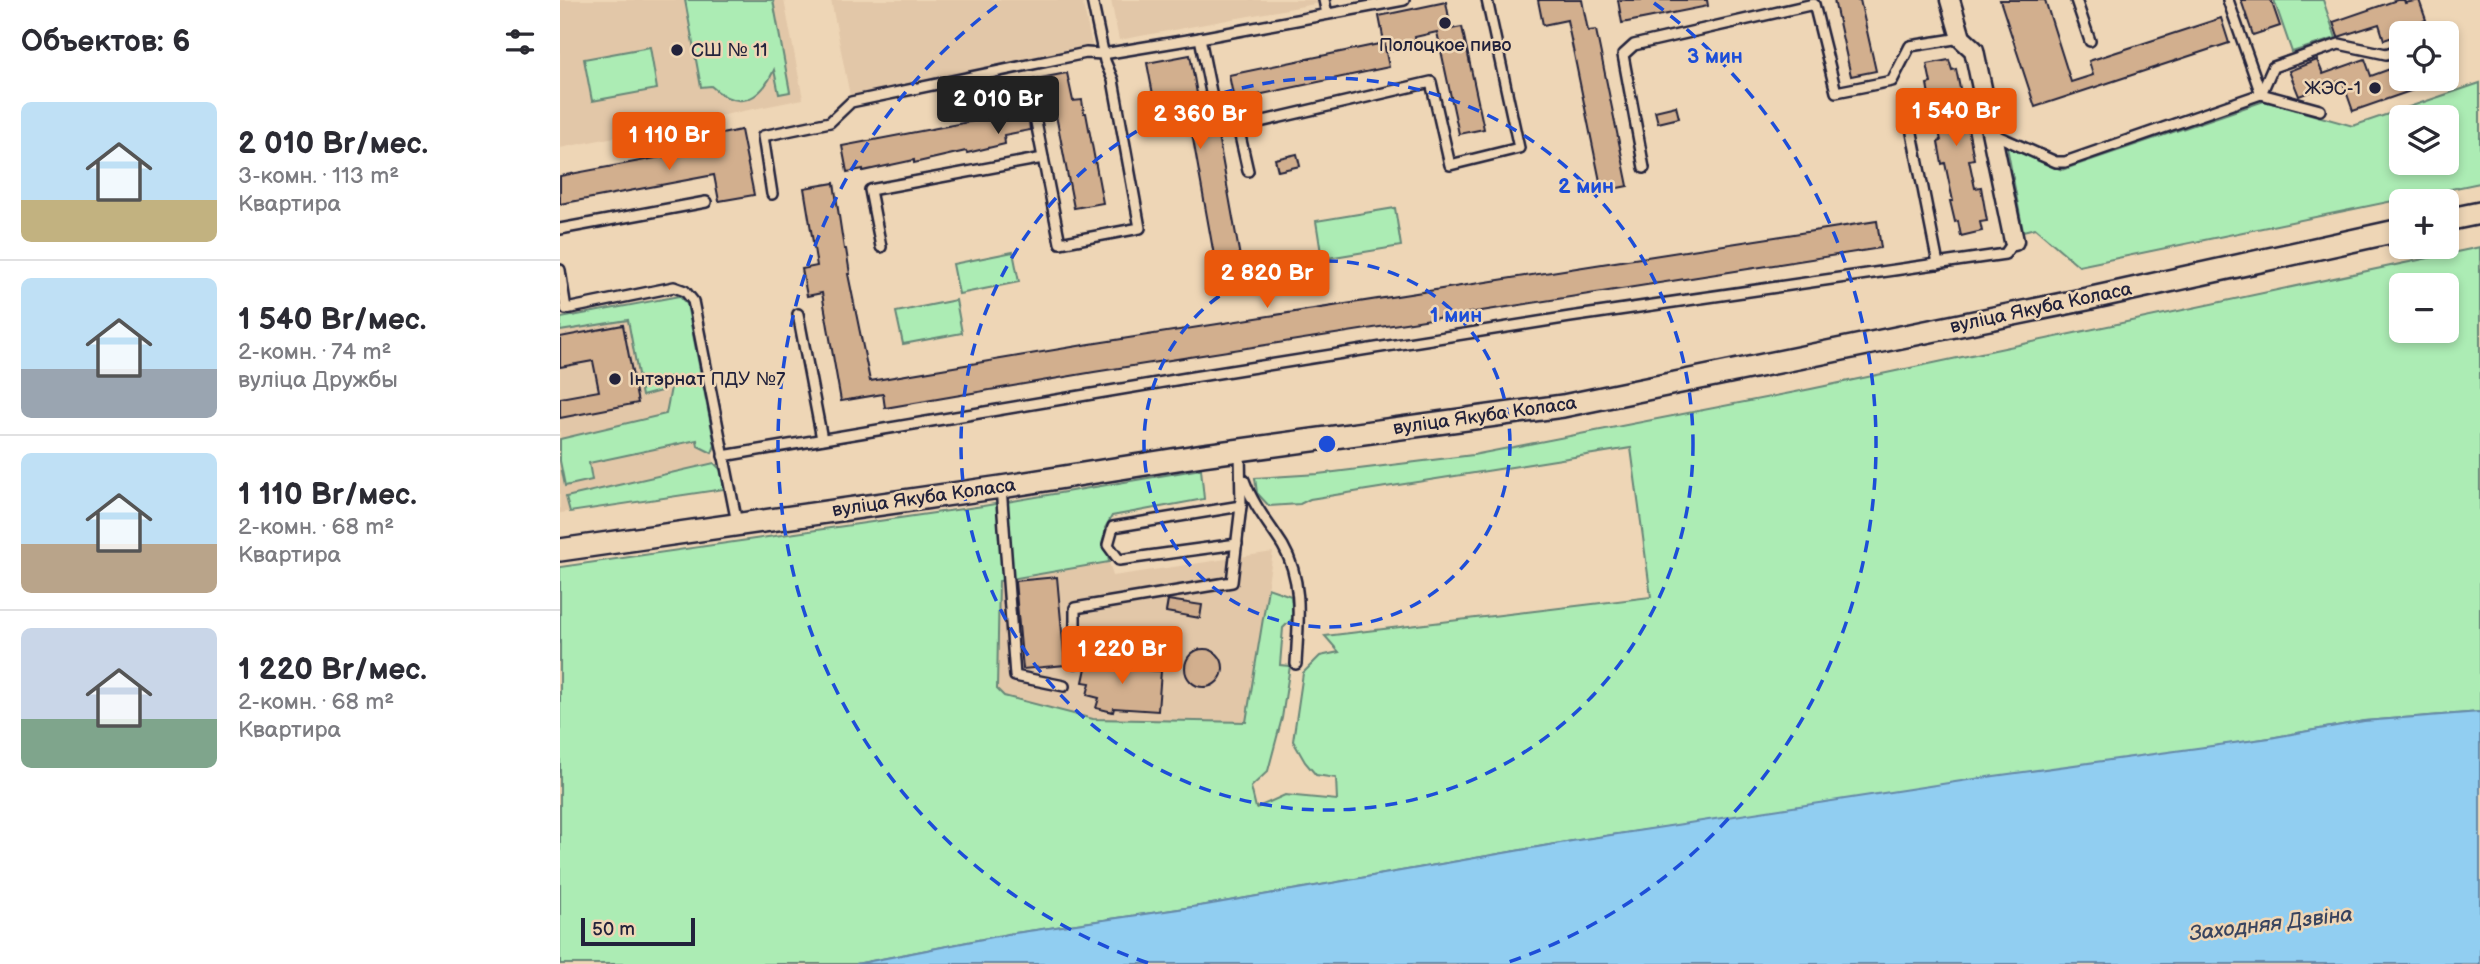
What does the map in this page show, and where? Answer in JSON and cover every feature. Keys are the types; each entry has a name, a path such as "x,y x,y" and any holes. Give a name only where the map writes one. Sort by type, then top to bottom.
{"street":[{"path":"1950,0 1961,38 1974,50 2014,241"},
{"path":"2459,217 2480,213"},
{"name":"вуліца Якуба Коласа","path":"560,550 1563,406 2087,299 2389,233"}],"lane":[{"path":"1035,117 1060,243 1140,228 1113,80 1103,54 1092,0"},
{"path":"1324,0 1327,13"},
{"path":"772,194 762,136 830,122 851,102 1086,53 1103,54 1200,38 1402,0"},
{"path":"1248,171 1238,127 1431,82 1450,165 1519,148 1487,0"},
{"path":"2076,0 2090,41"},
{"path":"2228,0 2262,94"},
{"path":"1644,169 1623,55 1634,45 1814,4 1836,92 1892,81 1910,47 1961,38"},
{"path":"1200,38 1211,92"},
{"path":"2262,94 2273,67 2339,44 2389,53"},
{"path":"1993,135 2056,162 2065,162 2262,94 2320,110"},
{"path":"1912,133 1938,264"},
{"path":"880,247 870,190 1043,158"},
{"path":"560,229 706,202"},
{"path":"723,456 1543,321 2005,254 2014,241"},
{"path":"560,270 563,309 674,287 690,294 737,525"},
{"path":"798,314 822,439"},
{"path":"1075,663 1075,608 1232,582 1241,506 1240,451"},
{"path":"1242,475 1251,499 1284,549 1300,594 1296,664"},
{"path":"1001,488 1015,676 1064,686"},
{"path":"1237,544 1119,560 1108,545 1114,527 1241,506"}],"shaded area":[{"name":"СШ № 11","path":"560,0 784,0 803,99 560,148"},
{"path":"831,0 1082,0 1092,45 850,96"},
{"path":"1111,0 1336,0 1119,40"},
{"path":"679,296 687,304 715,445 712,453 715,466 721,470 724,489 560,513 560,318"},
{"path":"1273,552 1246,722 1093,719 1003,696 997,689 999,581 1109,562 1113,576"}],"green space":[{"path":"685,0 773,0 790,92 779,94 774,70 762,89 747,99 730,98 711,86 701,87"},
{"path":"2274,0 2323,0 2336,38 2292,52"},
{"path":"650,47 657,89 592,101 584,59"},
{"path":"2480,83 2480,183 2451,189 2389,189 2389,202 2079,266 2035,228 2023,231 2007,147 2062,170 2264,101 2353,126 2389,114 2389,175 2459,175 2459,105 2415,105"},
{"path":"1395,208 1401,246 1322,259 1316,221"},
{"path":"2480,247 2480,712 2364,721 2270,738 1572,841 1206,905 1008,934 856,964 560,964 560,567 983,506 1201,469 1204,499 1112,516 1105,528 1109,562 999,581 997,689 1004,696 1093,719 1246,722 1268,588 1291,596 1293,618 1283,628 1280,665 1290,666 1282,718 1268,771 1251,787 1256,808 1285,795 1337,800 1336,778 1316,775 1293,741 1303,673 1320,656 1339,652 1325,636 1651,597 1631,448 1310,499 1300,504 1269,506 1257,493 1255,478 1318,474 1473,455 1811,389 2423,259 2459,259 2459,251"},
{"path":"1013,252 1019,282 959,294 953,264"},
{"path":"679,296 687,304 715,445 712,453 698,446 697,440 589,463 592,480 565,486 560,461 560,439 666,414 673,377 664,377 661,391 642,396 628,320 560,331 561,318"},
{"path":"956,300 962,333 903,344 896,312"},
{"path":"714,463 721,470 724,489 570,512 566,497"}],"water":[{"name":"Заходняя Дзвіна","path":"2480,712 2480,964 856,964 1008,934 1206,905 1572,841 1994,776 2270,738 2364,721"}],"building":[{"path":"1538,0 1582,0 1588,31 1596,30 1628,186 1602,191 1567,20 1543,25"},
{"path":"1618,0 1707,0 1708,6 1622,23"},
{"path":"1834,0 1860,0 1876,71 1851,76"},
{"path":"2000,0 2045,0 2071,82 2093,75 2089,61 2221,18 2229,43 2035,107"},
{"path":"2241,0 2271,0 2280,26 2253,35"},
{"path":"2397,0 2404,0 2405,3 2419,0 2426,20 2389,21 2389,38 2384,40 2379,24 2338,37 2333,22"},
{"path":"1446,2 1451,29 1462,27 1484,129 1459,134 1437,32 1415,37 1416,45 1386,52 1379,16"},
{"path":"1384,43 1389,67 1234,100 1229,75"},
{"path":"1190,55 1200,110 1213,108 1242,268 1217,272 1191,128 1175,131 1171,107 1156,110 1147,63"},
{"path":"2365,59 2371,76 2389,69 2389,91 2410,91 2353,111 2342,80 2299,96 2289,71 2317,60 2323,74"},
{"path":"1949,60 1952,70 1956,69 1963,103 1958,104 1963,129 1968,128 1974,159 1969,160 1975,188 1981,187 1987,221 1980,222 1982,231 1961,236 1950,201 1953,201 1945,163 1942,164 1938,142 1941,141 1927,84 1931,83 1927,64"},
{"path":"1067,73 1073,101 1082,100 1086,113 1103,203 1074,208 1054,105 1028,110 1030,130 1004,135 1005,144 914,163 914,160 847,172 842,146 1000,116 994,87"},
{"path":"1676,106 1679,118 1658,123 1655,111"},
{"path":"741,130 754,195 719,201 714,175 560,204 560,176 709,148 707,137"},
{"path":"1297,154 1300,166 1278,171 1275,159"},
{"path":"834,183 848,274 870,381 1877,221 1881,248 1094,372 885,408 883,394 841,401 822,293 807,296 802,269 817,266 804,188"},
{"name":"Інтэрнат ПДУ №7","path":"623,325 638,403 560,418 560,398 599,391 593,361 560,367 560,337"},
{"path":"1057,577 1065,665 1023,669 1015,581"},
{"path":"1168,600 1202,605 1200,618 1166,612"},
{"path":"1204,649 1218,654 1223,668 1218,682 1204,687 1190,682 1185,668 1190,654"},
{"path":"1089,654 1121,662 1120,668 1161,671 1158,711 1114,708 1113,712 1096,708 1099,698 1087,695 1090,683 1083,682"}],"place":[{"name":"Полоцкое пиво","path":"1445,23"},
{"name":"СШ № 11","path":"677,50"},
{"name":"ЖЭС-1","path":"2375,88"},
{"name":"Інтэрнат ПДУ №7","path":"615,379"}]}
